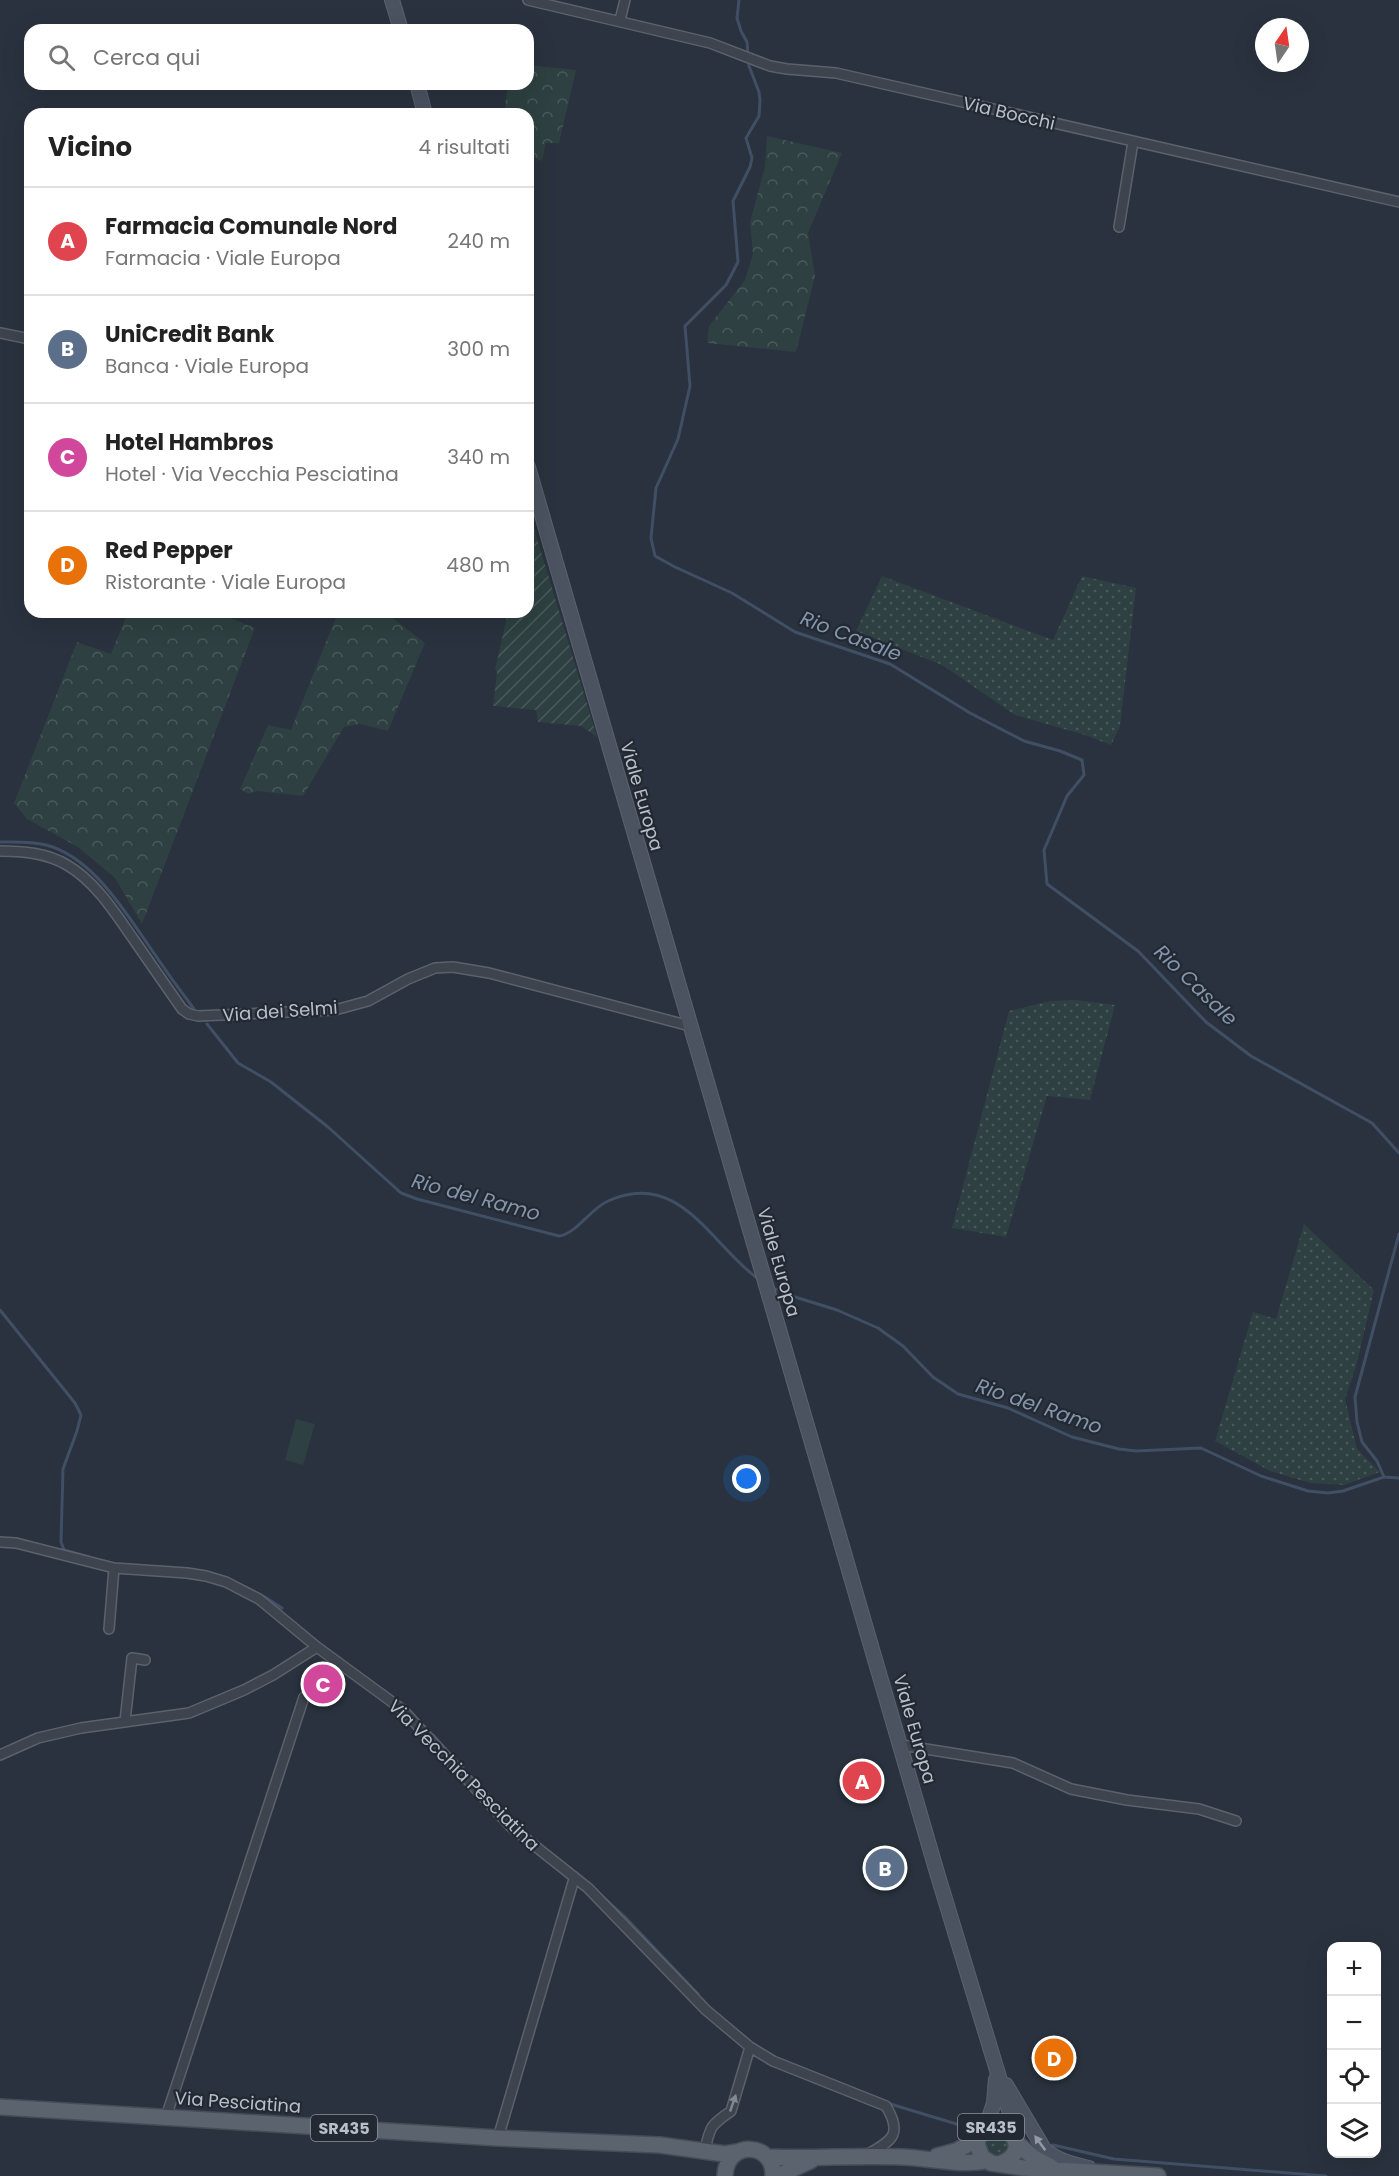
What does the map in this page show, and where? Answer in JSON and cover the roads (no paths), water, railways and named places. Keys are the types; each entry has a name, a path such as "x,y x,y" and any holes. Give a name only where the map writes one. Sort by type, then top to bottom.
{"main road":[{"path":"392,0 399,24"},
{"path":"419,90 423,108"},
{"name":"Viale Europa","path":"534,488 1012,2123 1015,2141"},
{"name":"Viale Europa","path":"982,2134 993,2103 995,2068"},
{"name":"Viale Europa","path":"995,2068 1044,2149 1052,2157 1111,2173"},
{"name":"Via Pesciatina","path":"0,2107 688,2148 714,2153 750,2149 762,2152 767,2157 864,2156 928,2158 975,2163 986,2161 1023,2168 1158,2176"},
{"name":"Via Pesciatina","path":"928,2158 956,2151 996,2126 1006,2128 1015,2141 1040,2162 1057,2170"},
{"name":"SR435","path":"982,2134 977,2149 986,2161"},
{"name":"SR435","path":"1002,2163 1011,2157 1015,2141"},
{"path":"688,2148 725,2176 727,2162 737,2152"},
{"path":"767,2157 771,2163 773,2176"},
{"name":"Via Pesciatina","path":"778,2176 814,2158"}],"street":[{"name":"Via Bocchi","path":"528,0 710,43 756,61 787,69 836,73 1399,202"},
{"path":"620,20 625,0"},
{"path":"1119,226 1133,142"},
{"path":"0,333 24,338"},
{"name":"Via dei Selmi","path":"0,851 21,851 55,859 68,865 81,876 108,904 182,1008 189,1014 198,1016 335,1010 368,1001 408,979 435,968 453,967 489,973 690,1026"},
{"name":"Via Vecchia Pesciatina","path":"0,1542 16,1543 114,1568 186,1573 226,1582 259,1599 317,1647 403,1710 511,1827 588,1888 706,2010 750,2047 773,2061 886,2106 894,2121 894,2132 887,2144 864,2156"},
{"path":"109,1629 114,1568"},
{"path":"0,1755 38,1738 81,1728 189,1713 244,1690 317,1647"},
{"path":"125,1721 132,1658 145,1660"},
{"path":"166,2117 304,1697"},
{"path":"901,1745 1013,1762 1071,1789 1127,1800 1199,1809 1236,1821"},
{"path":"498,2138 574,1879"},
{"path":"705,2150 709,2129 731,2111 750,2047"}],"waterway":[{"name":"Rio Casale","path":"739,0 737,18 747,42 749,66 760,101 759,116 746,138 752,158 750,167 733,201 738,262 726,285 685,326 690,386 678,439 656,488 651,538 655,556 732,593 795,632 890,664 970,713 1024,741 1082,760 1084,775 1067,796 1044,850 1047,884 1138,951 1206,1022 1251,1056 1372,1123 1399,1153"},
{"name":"Rio del Ramo","path":"0,842 29,842 46,845 63,851 92,872 117,901 194,1009"},
{"name":"Rio del Ramo","path":"207,1024 238,1063 271,1082 328,1127 401,1193 559,1236 571,1231 608,1201 633,1194 655,1195 674,1202 691,1214 757,1278"},
{"name":"Rio Casale","path":"1399,1234 1355,1397 1357,1422 1362,1442 1377,1461 1384,1477 1399,1478"},
{"name":"Rio del Ramo","path":"776,1289 837,1310 878,1328 903,1346 933,1377 958,1394 1008,1408 1072,1437 1136,1451 1201,1448 1261,1476 1308,1491 1328,1493 1343,1491 1384,1477"},
{"path":"0,1310 75,1403 81,1415 63,1469 61,1542 64,1550 89,1557"},
{"path":"239,1584 282,1608"},
{"path":"433,1735 478,1785"},
{"path":"493,1801 524,1832"},
{"path":"588,1883 625,1917 698,1994"},
{"path":"887,2103 973,2129"},
{"path":"1053,2145 1114,2159 1326,2176"}],"place":[{"name":"Hotel Hambros","path":"323,1684"},
{"name":"Farmacia Comunale Nord","path":"862,1781"},
{"name":"UniCredit Bank","path":"885,1868"},
{"name":"Red Pepper","path":"1054,2058"}]}
